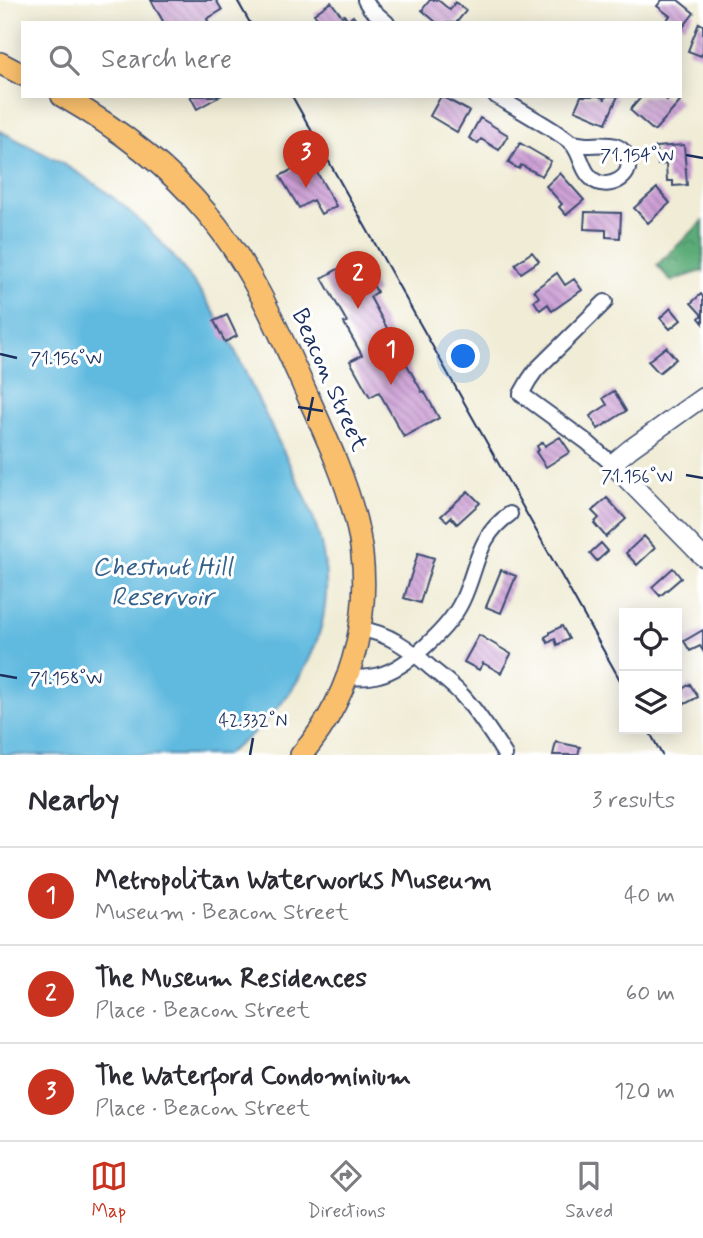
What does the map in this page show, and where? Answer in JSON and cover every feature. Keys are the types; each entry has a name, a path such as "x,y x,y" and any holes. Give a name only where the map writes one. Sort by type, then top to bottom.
{"main road":[{"path":"0,63 21,74"},
{"name":"Beacon Street","path":"65,98 126,136 176,180 218,227 257,286 336,461 352,508 360,543 363,573 360,629 353,662 334,708 301,755"}],"street":[{"path":"365,0 385,21"},
{"path":"500,98 571,143"},
{"path":"605,302 536,370 521,394 587,442 612,464 703,557"},
{"path":"612,464 703,397"},
{"path":"347,677 380,675 391,671 443,629 463,600 484,540 499,522 510,514"},
{"path":"360,629 380,633 415,654 459,692 485,723 506,755"}],"green space":[{"path":"703,221 703,272 671,281 657,265"}],"water":[{"name":"Chestnut Hill Reservoir","path":"0,131 65,165 102,189 135,216 179,263 226,333 312,513 323,552 326,590 323,618 315,646 303,671 269,718 225,755 0,755"}],"building":[{"path":"151,0 216,0 222,10 207,19 208,21 163,21"},
{"path":"430,0 438,0 450,10 455,2 466,11 458,21 435,21 422,10"},
{"path":"662,0 678,0 694,13 683,27 682,21 666,21 670,16 657,6"},
{"path":"331,2 342,16 348,20 353,16 357,21 319,21 314,14"},
{"path":"699,23 703,25 701,56 688,51"},
{"path":"191,98 216,98 197,109"},
{"path":"440,98 469,111 457,132 430,116"},
{"path":"580,98 617,98 606,123 575,110"},
{"path":"640,98 676,98 680,102 654,131 630,110"},
{"path":"480,118 508,135 499,150 481,139 478,143 469,138"},
{"path":"520,143 551,161 542,176 521,165 519,169 508,163"},
{"path":"684,145 687,185 673,186 673,181 667,181 666,164 658,165 656,147"},
{"path":"302,146 336,206 321,214 313,200 299,208 280,176 295,168 287,154"},
{"path":"560,173 584,200 566,215 559,207 562,204 546,186"},
{"path":"657,188 670,203 648,223 634,208"},
{"path":"585,212 621,213 620,238 606,237 606,230 584,229"},
{"path":"532,252 539,261 521,273 515,264"},
{"path":"358,258 377,292 370,297 439,418 404,437 379,392 370,397 350,361 362,355 322,278"},
{"path":"557,273 565,285 574,279 582,290 552,311 548,304 540,310 534,301 539,297 534,290"},
{"path":"701,294 703,323 699,318 702,315 691,303"},
{"path":"671,308 681,320 670,329 660,318"},
{"path":"227,315 237,336 225,342 214,321"},
{"path":"666,347 676,359 659,373 648,361"},
{"path":"614,391 626,411 598,429 590,416 607,405 603,398"},
{"path":"560,437 570,452 546,467 536,452 539,450 537,446 543,442 545,446"},
{"path":"468,491 480,503 457,524 451,517 447,521 441,516"},
{"path":"607,498 626,519 606,537 594,523 599,518 592,511"},
{"path":"644,536 655,548 637,565 626,553"},
{"path":"601,543 608,551 597,561 590,553"},
{"path":"418,553 434,558 420,603 404,598"},
{"path":"673,568 681,578 660,596 652,587"},
{"path":"501,570 516,576 501,613 486,607"},
{"path":"562,626 569,639 557,645 555,639 548,643 545,637"},
{"path":"703,630 703,651 700,646 690,651 684,641"},
{"path":"479,635 511,654 501,673 483,663 479,670 464,662"},
{"path":"690,684 698,697 685,704 682,689"},
{"path":"556,742 580,747 578,755 553,755"}],"tram line":[{"path":"237,0 249,21"},
{"path":"293,98 619,678"},
{"path":"651,734 662,755"}],"place":[{"name":"The Waterford Condominium","path":"306,188"},
{"name":"The Museum Residences","path":"358,309"},
{"name":"Metropolitan Waterworks Museum","path":"391,385"}]}
